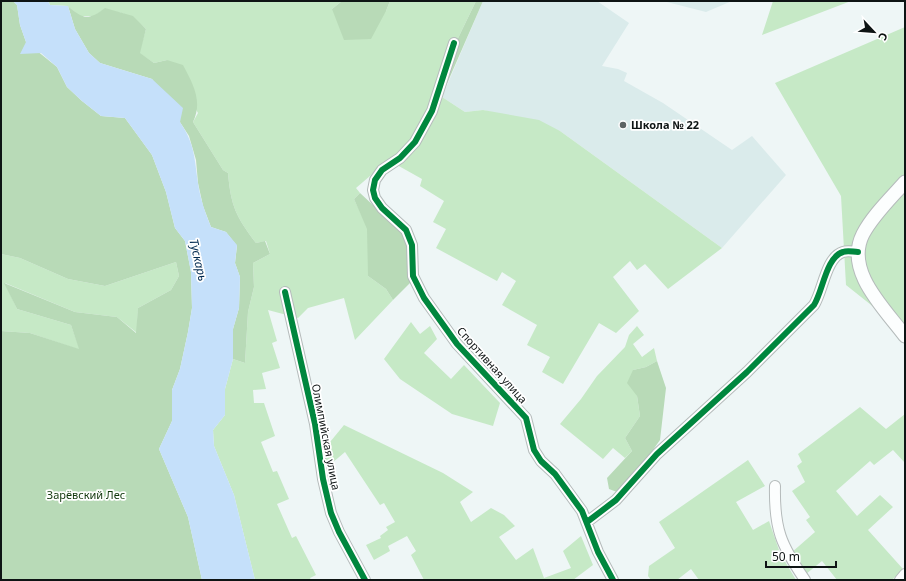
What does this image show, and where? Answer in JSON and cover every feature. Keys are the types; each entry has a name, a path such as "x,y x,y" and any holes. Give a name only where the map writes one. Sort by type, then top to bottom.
{"street":[{"name":"Спортивная улица","path":"454,43 432,111 414,142 400,158 382,170 375,180 373,190 375,198 382,208 406,230 412,245 413,276 424,298 457,344 526,418 534,450 540,461 555,474 578,505 587,522 598,552 613,580"},
{"path":"905,182 871,222 862,236 858,252 860,269 867,285 905,336"},
{"path":"587,522 616,500 657,454 747,372 814,305 818,299 827,271 837,255 845,251 858,252"},
{"name":"Олимпийская улица","path":"284,292 315,424 323,479 331,513 339,532 365,580"},
{"path":"775,486 777,528 784,546 805,580"},
{"path":"900,580 905,574"}],"shaded area":[{"name":"Школа № 22","path":"483,1 597,1 629,23 602,66 618,69 627,73 624,81 663,103 732,150 752,136 786,175 722,248 560,131 483,110 465,112 442,97"},
{"path":"663,1 732,1 706,12"}],"green space":[{"name":"Зарёвский Лес","path":"1,1 13,1 17,5 20,25 26,42 57,67 67,87 101,116 125,118 152,155 166,192 175,228 185,241 191,272 192,308 180,369 172,390 172,421 159,449 188,517 202,580 1,580 1,331 30,333 79,349 71,325 17,309 4,283 75,312 117,317 136,333 138,308 171,290 179,276 176,262 105,286 68,279 20,258 1,254"},
{"path":"48,1 342,1 332,9 386,11 390,1 476,1 447,61 440,86 446,86 442,97 465,112 483,110 539,120 560,131 722,248 668,289 645,264 637,270 630,261 613,277 639,311 616,333 599,323 563,384 542,372 550,357 527,345 537,325 502,305 516,281 502,272 497,281 436,248 446,229 433,222 444,201 420,186 422,179 397,165 440,99 405,146 356,188 360,193 354,199 368,229 368,276 386,289 393,300 355,340 344,298 308,308 298,318 268,310 277,341 272,343 280,368 262,373 266,389 253,390 254,403 264,403 275,436 261,442 273,472 277,471 289,499 277,504 292,538 296,536 316,575 310,578 311,580 255,580 234,495 214,446 213,430 225,415 225,389 233,359 245,363 248,312 254,287 253,263 270,254 266,241 256,243 239,218 233,203 228,173 223,170 193,122 198,113 167,60 154,63 139,53 146,29 132,17 118,12 105,9 94,16 79,16 68,6 50,5"},
{"path":"342,1 390,1 371,39 344,40 332,9"},
{"path":"476,1 483,1 446,86 440,86 447,61"},
{"path":"773,1 851,1 762,35"},
{"path":"68,6 78,14 86,17 90,17 105,8 133,16 146,29 140,53 154,63 167,60 183,65 190,79 196,93 197,100 196,114 193,122 223,170 228,173 233,203 239,218 256,243 265,241 270,254 253,263 254,287 248,312 245,363 233,359 233,329 239,308 240,277 235,263 237,246 226,232 211,227 203,206 198,183 196,160 189,136 152,79 100,63 89,53 75,29"},
{"path":"905,27 905,332 846,285 841,196 775,83"},
{"path":"360,193 404,234 409,250 410,283 393,300 386,289 368,276 367,229 354,199"},
{"path":"1,254 20,258 68,279 105,286 176,262 179,276 171,290 138,308 137,333 117,317 75,312 5,283 17,309 71,325 80,350 30,333 1,331"},
{"path":"411,322 420,334 430,326 437,339 424,353 451,379 464,365 500,403 493,426 452,414 400,379 384,359"},
{"path":"637,326 644,335 633,344 642,357 654,348 657,361 646,367 633,370 640,416 625,438 632,451 625,458 613,448 603,459 560,424 581,399 597,376 625,347 629,335"},
{"path":"657,361 666,388 660,440 643,464 617,492 609,489 607,478 632,451 625,438 640,416 637,396 627,383 633,370 646,367"},
{"path":"860,407 886,429 905,414 905,463 893,450 874,465 870,461 836,491 857,516 880,495 893,507 868,530 903,569 892,580 837,580 822,561 806,574 791,553 815,532 806,520 810,517 792,491 805,482 797,466 802,462 798,454"},
{"path":"344,425 443,473 473,492 460,502 471,522 491,508 504,515 515,526 499,537 516,560 533,548 544,578 571,568 563,551 581,536 593,565 573,580 424,580 411,555 416,551 407,536 388,546 390,551 374,560 366,545 381,538 380,536 388,530 386,527 395,522 384,503 380,505 345,452 325,469 321,453"},
{"path":"748,460 765,486 736,502 753,530 769,521 780,553 796,580 699,580 691,569 677,580 651,580 648,576 649,566 675,548 659,522"}],"water":[{"name":"Тускарь","path":"13,1 48,1 50,5 68,6 75,29 89,53 100,63 152,79 183,108 180,122 189,137 195,158 200,194 211,227 226,232 237,245 235,263 240,277 239,308 233,329 233,359 225,389 225,415 213,430 214,446 234,495 255,580 202,580 188,517 159,449 172,421 172,390 180,369 192,308 191,272 185,241 175,228 166,192 152,155 125,118 101,116 67,87 57,67 41,53 20,54 26,42 20,25 17,5"}],"cycle path":[{"path":"454,43 432,111 415,142 400,158 382,170 375,180 373,190 375,198 382,208 406,230 412,245 413,276 424,298 457,344 526,418 534,450 541,461 555,474 582,511 598,552 613,580"},
{"path":"587,522 616,500 657,454 747,372 814,305 829,267 837,255 845,251 858,252"},
{"path":"285,292 315,424 323,479 331,513 339,532 365,580"}],"place":[{"name":"Школа № 22","path":"623,125"}]}
